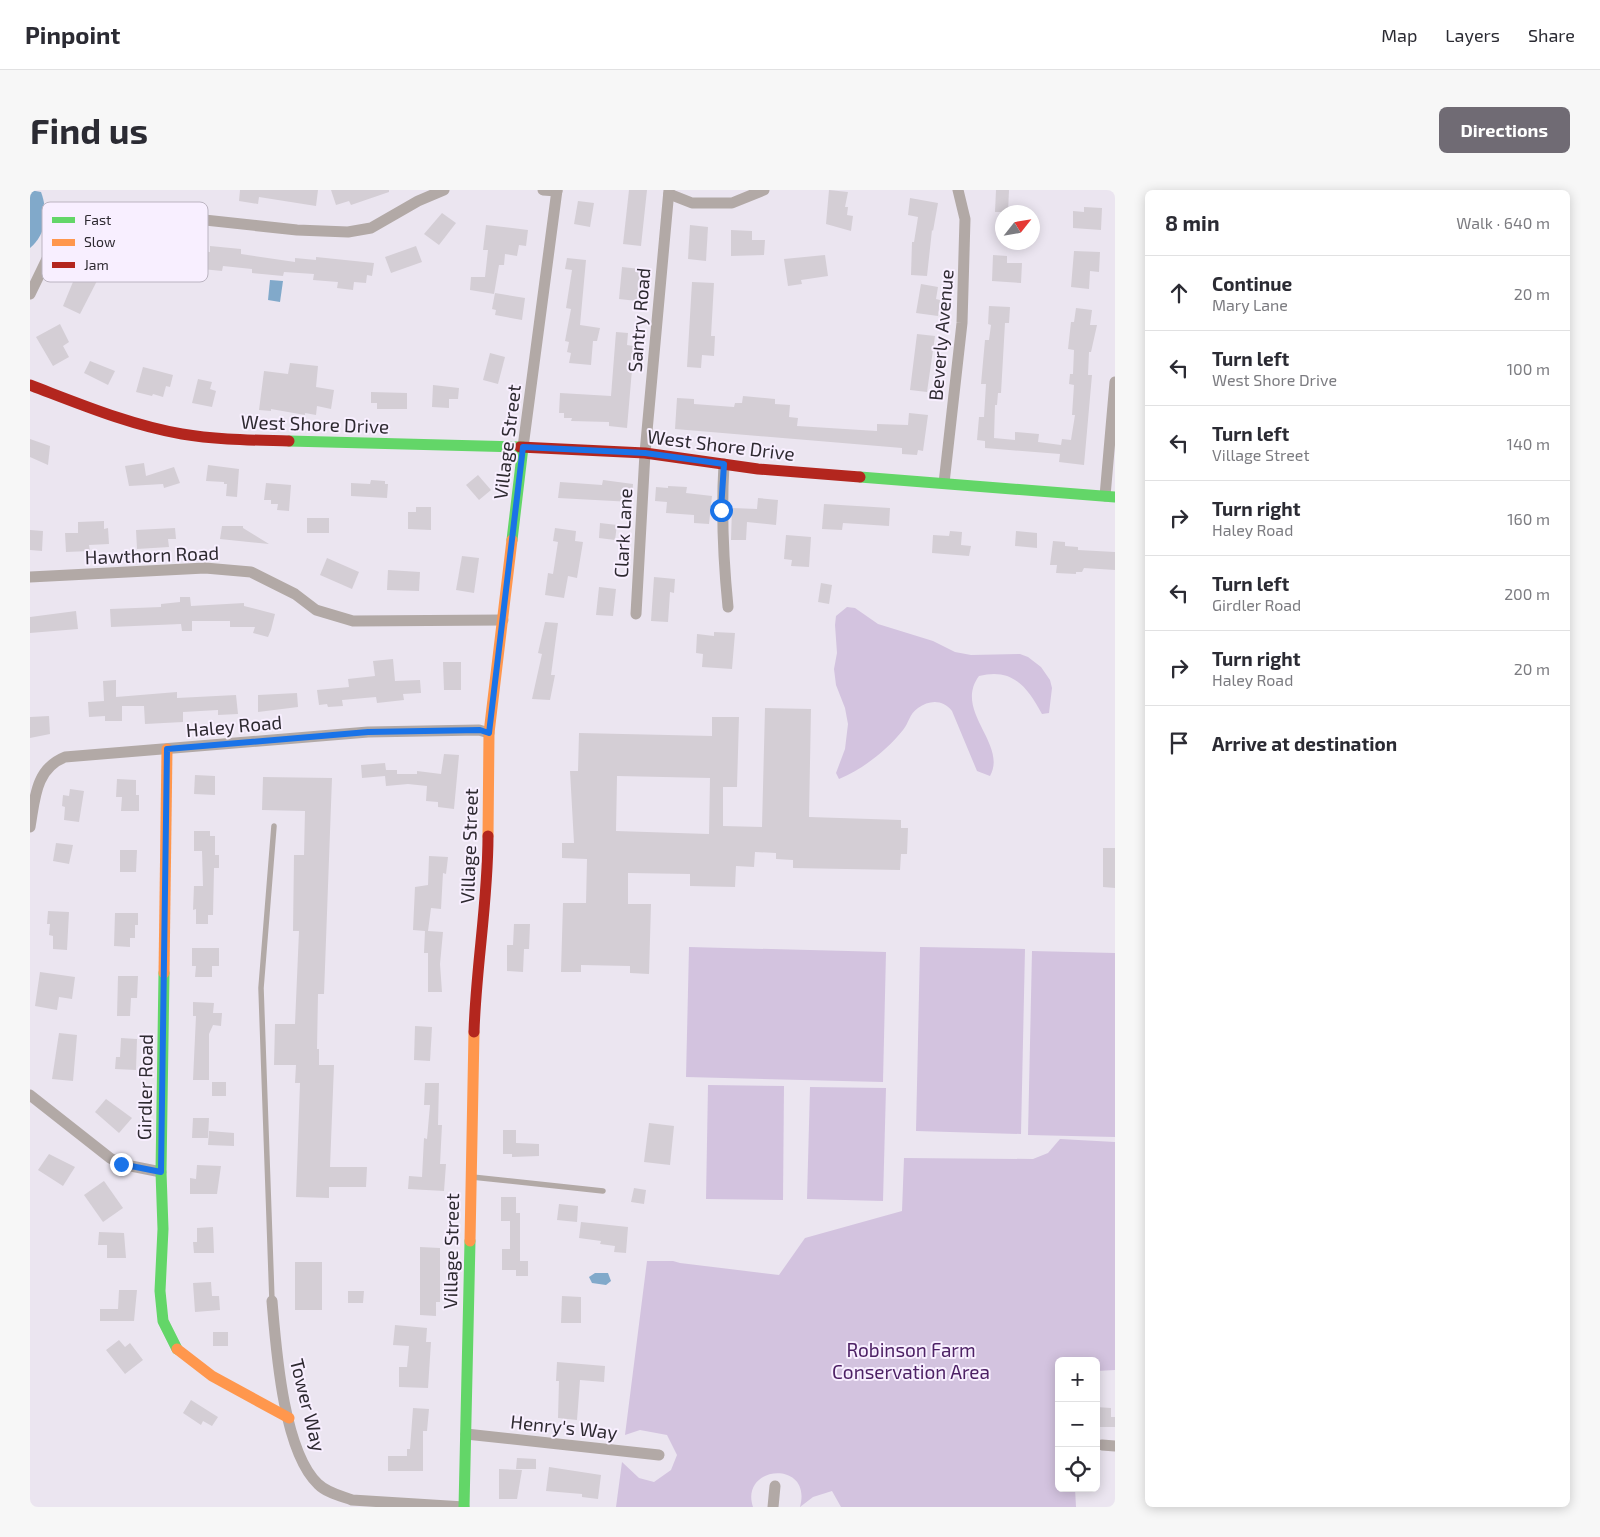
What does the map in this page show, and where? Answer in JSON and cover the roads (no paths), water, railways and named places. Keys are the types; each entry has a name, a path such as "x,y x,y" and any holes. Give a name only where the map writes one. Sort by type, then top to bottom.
{"main road":[{"name":"West Shore Drive","path":"30,385 112,416 182,434 245,440 523,447 645,453 758,469 1110,496"},
{"name":"Village Street","path":"464,1507 475,996 488,866 489,733 523,447"},
{"name":"Girdler Road","path":"167,749 161,1172 163,1231 160,1310 170,1338 177,1349 196,1364 289,1418"}],"street":[{"path":"208,220 297,230 348,232 371,228 418,201 444,190"},
{"path":"543,190 557,191"},
{"path":"669,192 692,203 732,203 764,190"},
{"name":"Beverly Avenue","path":"944,483 962,323 965,219 958,190"},
{"name":"Village Street","path":"523,447 557,191"},
{"name":"Santry Road","path":"645,453 669,192"},
{"path":"30,294 42,269"},
{"path":"1110,496 1115,382"},
{"name":"Clark Lane","path":"636,614 645,453"},
{"path":"724,464 721,510 722,549 728,607"},
{"name":"Hawthorn Road","path":"30,577 205,568 251,572 295,594 316,610 354,621 502,620"},
{"name":"Haley Road","path":"30,827 40,778 54,762 65,757 368,732 480,730 489,733"},
{"path":"30,1095 110,1158 121,1164 161,1172"},
{"name":"Tower Way","path":"272,1301 278,1367 289,1418 301,1457 309,1474 319,1485 336,1495 352,1500 464,1507"},
{"name":"Henry's Way","path":"466,1434 659,1455"},
{"path":"1102,1445 1115,1446"},
{"path":"773,1507 775,1486"}],"lane":[{"path":"272,1301 261,988 274,826"},
{"path":"470,1176 603,1191"}],"water":[{"path":"30,190 41,192 44,202 42,202 42,231 30,248"},
{"path":"270,280 283,281 280,302 268,300"},
{"path":"595,1273 608,1273 611,1281 606,1285 592,1283 589,1277"}],"park label":[{"name":"Robinson Farm Conservation Area","path":"911,1361"}]}
